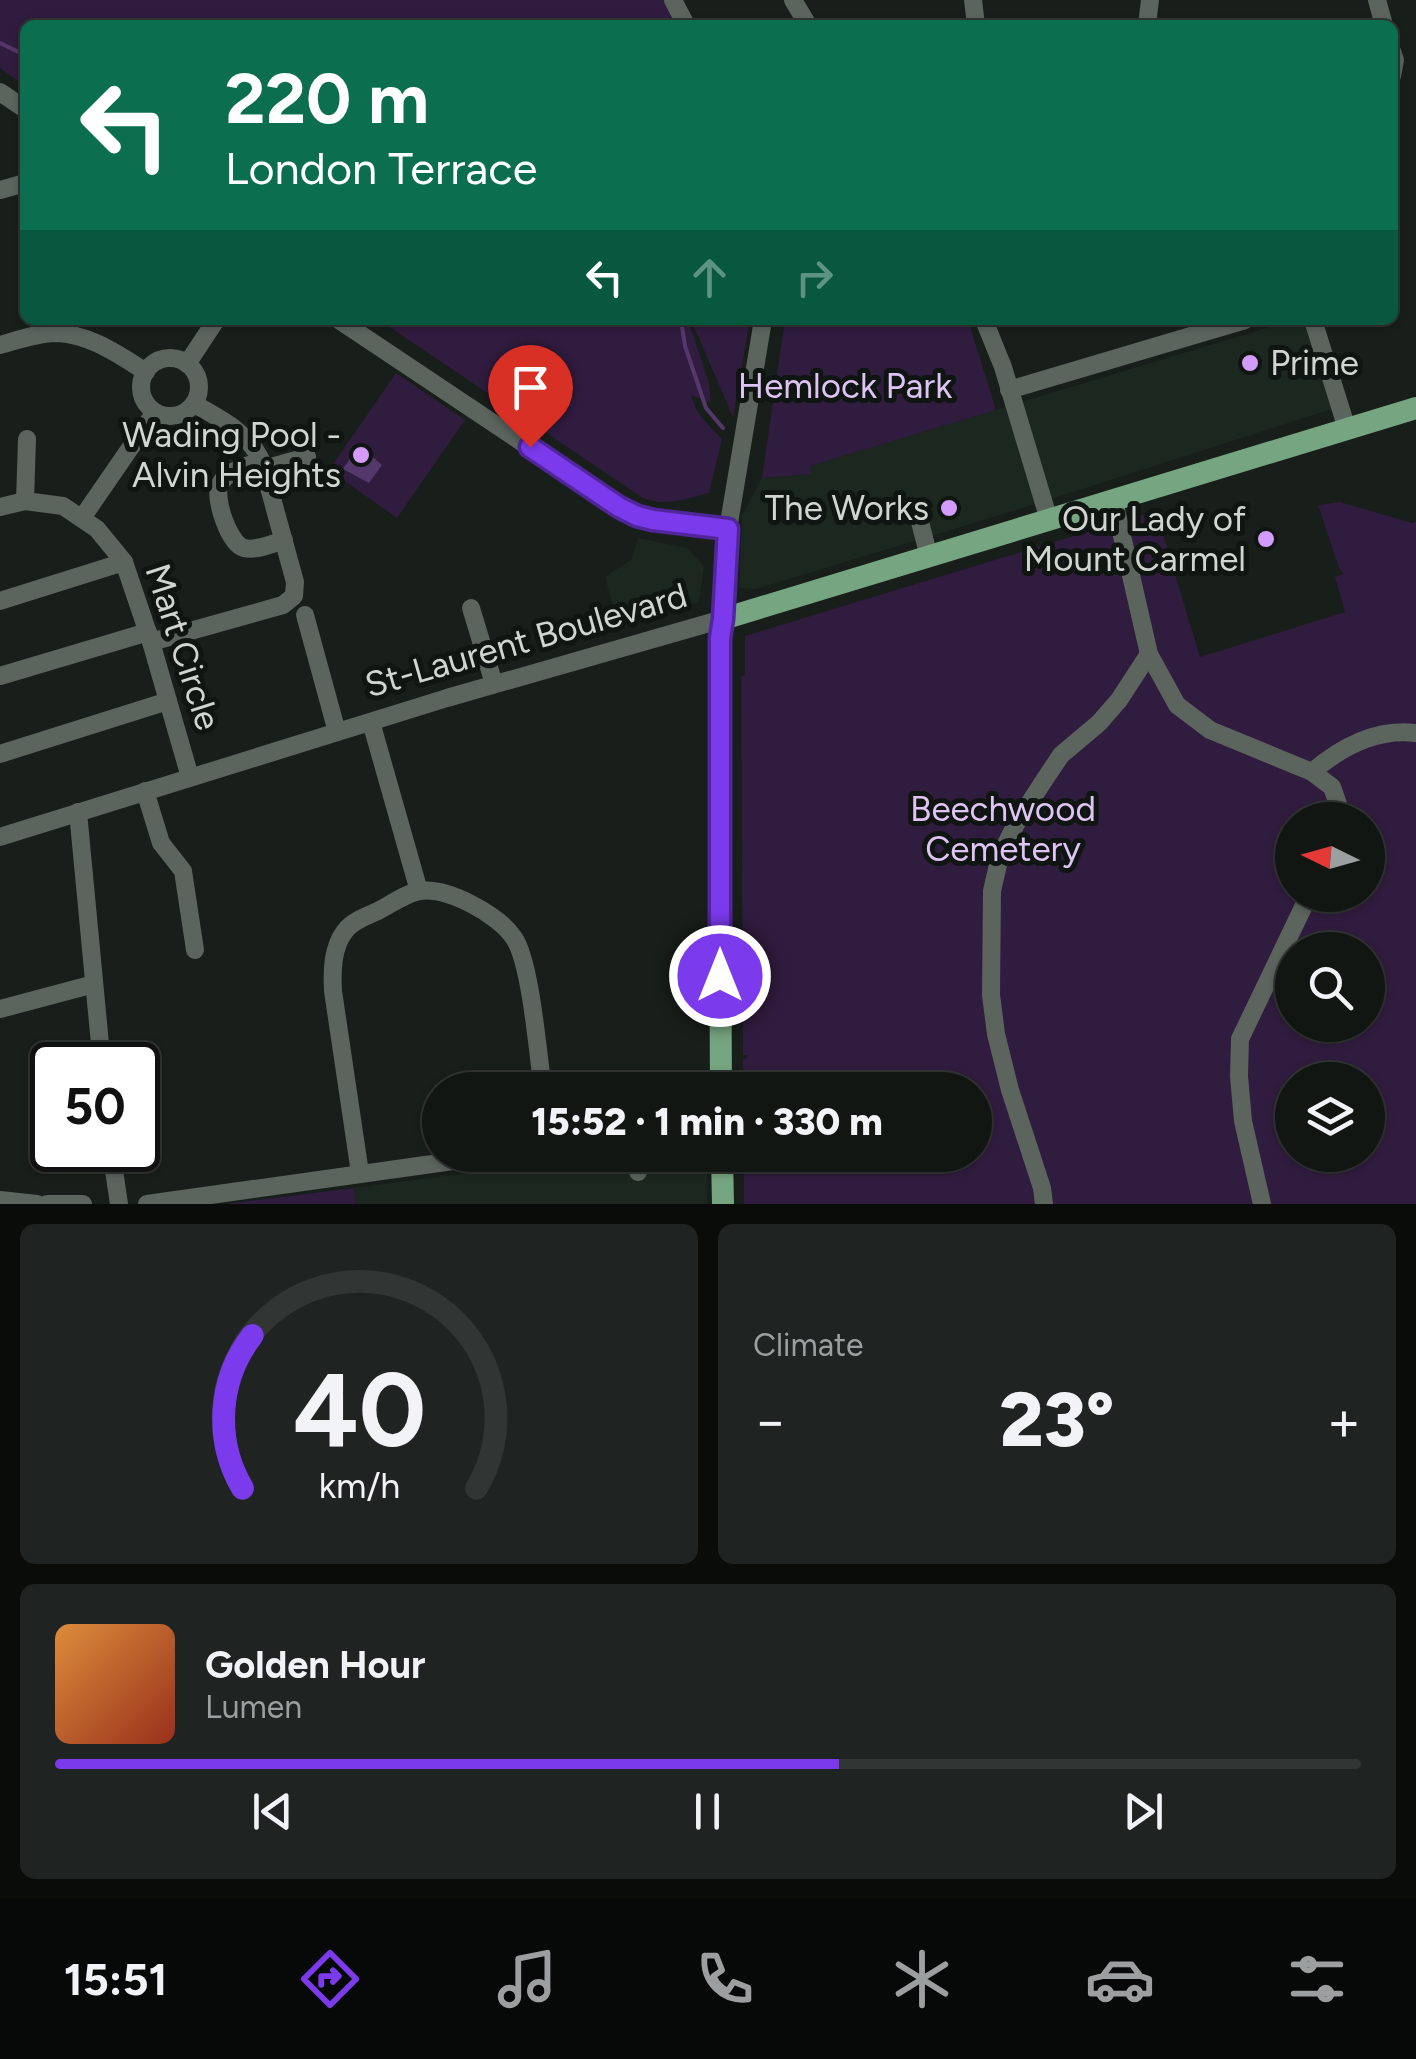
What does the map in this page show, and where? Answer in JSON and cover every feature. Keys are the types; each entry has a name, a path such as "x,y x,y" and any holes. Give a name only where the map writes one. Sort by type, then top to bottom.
{"main road":[{"name":"St-Laurent Boulevard","path":"723,619 1048,520 1167,491 1416,408"},
{"path":"721,1072 719,728 723,619"},
{"path":"722,1172 722,1204"}],"street":[{"path":"187,364 213,325"},
{"path":"346,325 619,507 653,520 728,529"},
{"path":"723,619 728,529 761,325"},
{"path":"986,325 1003,367 1048,520"},
{"path":"1009,390 1228,325"},
{"path":"1314,325 1347,429"},
{"path":"0,345 56,333 80,337 103,345 146,372"},
{"path":"166,358 187,364 199,382 194,404 174,416 155,412 141,389 146,372 152,364 166,358"},
{"path":"0,676 283,605 294,596 296,582 255,448 240,432 194,404"},
{"path":"82,518 155,412"},
{"path":"26,500 27,438"},
{"path":"284,540 247,549 235,543 218,492 221,482 246,466 307,457"},
{"name":"Mart Circle","path":"0,507 26,500 63,506 97,530 124,562 190,778"},
{"path":"1114,501 1149,654 1177,704 1210,730 1312,772 1332,787 1337,802"},
{"path":"919,518 929,557"},
{"path":"0,600 124,562"},
{"path":"471,608 494,684"},
{"path":"305,614 337,732"},
{"name":"St-Laurent Boulevard","path":"0,838 494,684 723,619"},
{"path":"1044,1204 996,1034 990,995 992,891 1000,856 1016,824 1061,754 1109,712 1149,654"},
{"path":"0,754 168,702"},
{"path":"370,722 419,891"},
{"path":"1312,772 1334,754 1376,735 1416,733"},
{"path":"145,791 161,843 183,871 195,950"},
{"path":"78,812 100,1042"},
{"path":"360,1173 333,991 335,954 345,930 358,921 419,891 449,894 493,916 515,938 526,972 540,1072"},
{"path":"1262,1204 1243,1120 1238,1076 1240,1038 1301,912"},
{"path":"0,1010 94,984"},
{"path":"146,1204 422,1165"},
{"path":"114,1172 119,1204"},
{"path":"4,1201 37,1204"},
{"path":"47,1204 83,1204"}],"shaded area":[{"path":"1276,325 1307,325 1332,409 756,589 739,588 742,515 762,478 811,474 810,466"},
{"name":"Wading Pool - Alvin Heights","path":"359,445 382,465 369,483 343,469"},
{"path":"638,538 687,548 704,566 699,602 619,629 605,577 632,559"},
{"path":"476,1172 707,1172 707,1204 356,1204 354,1188"}],"green space":[{"path":"0,0 673,0 679,20 20,20 20,82 0,68"},
{"path":"386,325 690,325 709,383 711,403 691,395 699,413 722,439 709,493 668,502 643,498"},
{"path":"693,325 749,325 733,417"},
{"name":"Hemlock Park","path":"784,325 970,325 996,410 810,466 812,474 762,478"},
{"path":"396,373 465,420 397,518 329,470"},
{"name":"Beechwood Cemetery","path":"1340,502 1416,522 1416,1204 744,1204 744,1172 992,1172 992,1072 743,1072 743,1059 747,1058 743,1055 741,676 745,675 745,636 1156,511 1200,657 1345,612 1335,577 1344,574 1318,505"},
{"path":"354,1188 356,1204 225,1204"}],"waterway":[{"path":"0,43 20,53"},
{"path":"682,325 706,408 723,428"}],"place":[{"name":"Prime","path":"1250,363"},
{"name":"Wading Pool - Alvin Heights","path":"361,455"},
{"name":"The Works","path":"949,508"},
{"name":"Our Lady of Mount Carmel","path":"1266,539"}],"route":[{"path":"530,447 637,516 728,529 720,638 720,976"}]}
